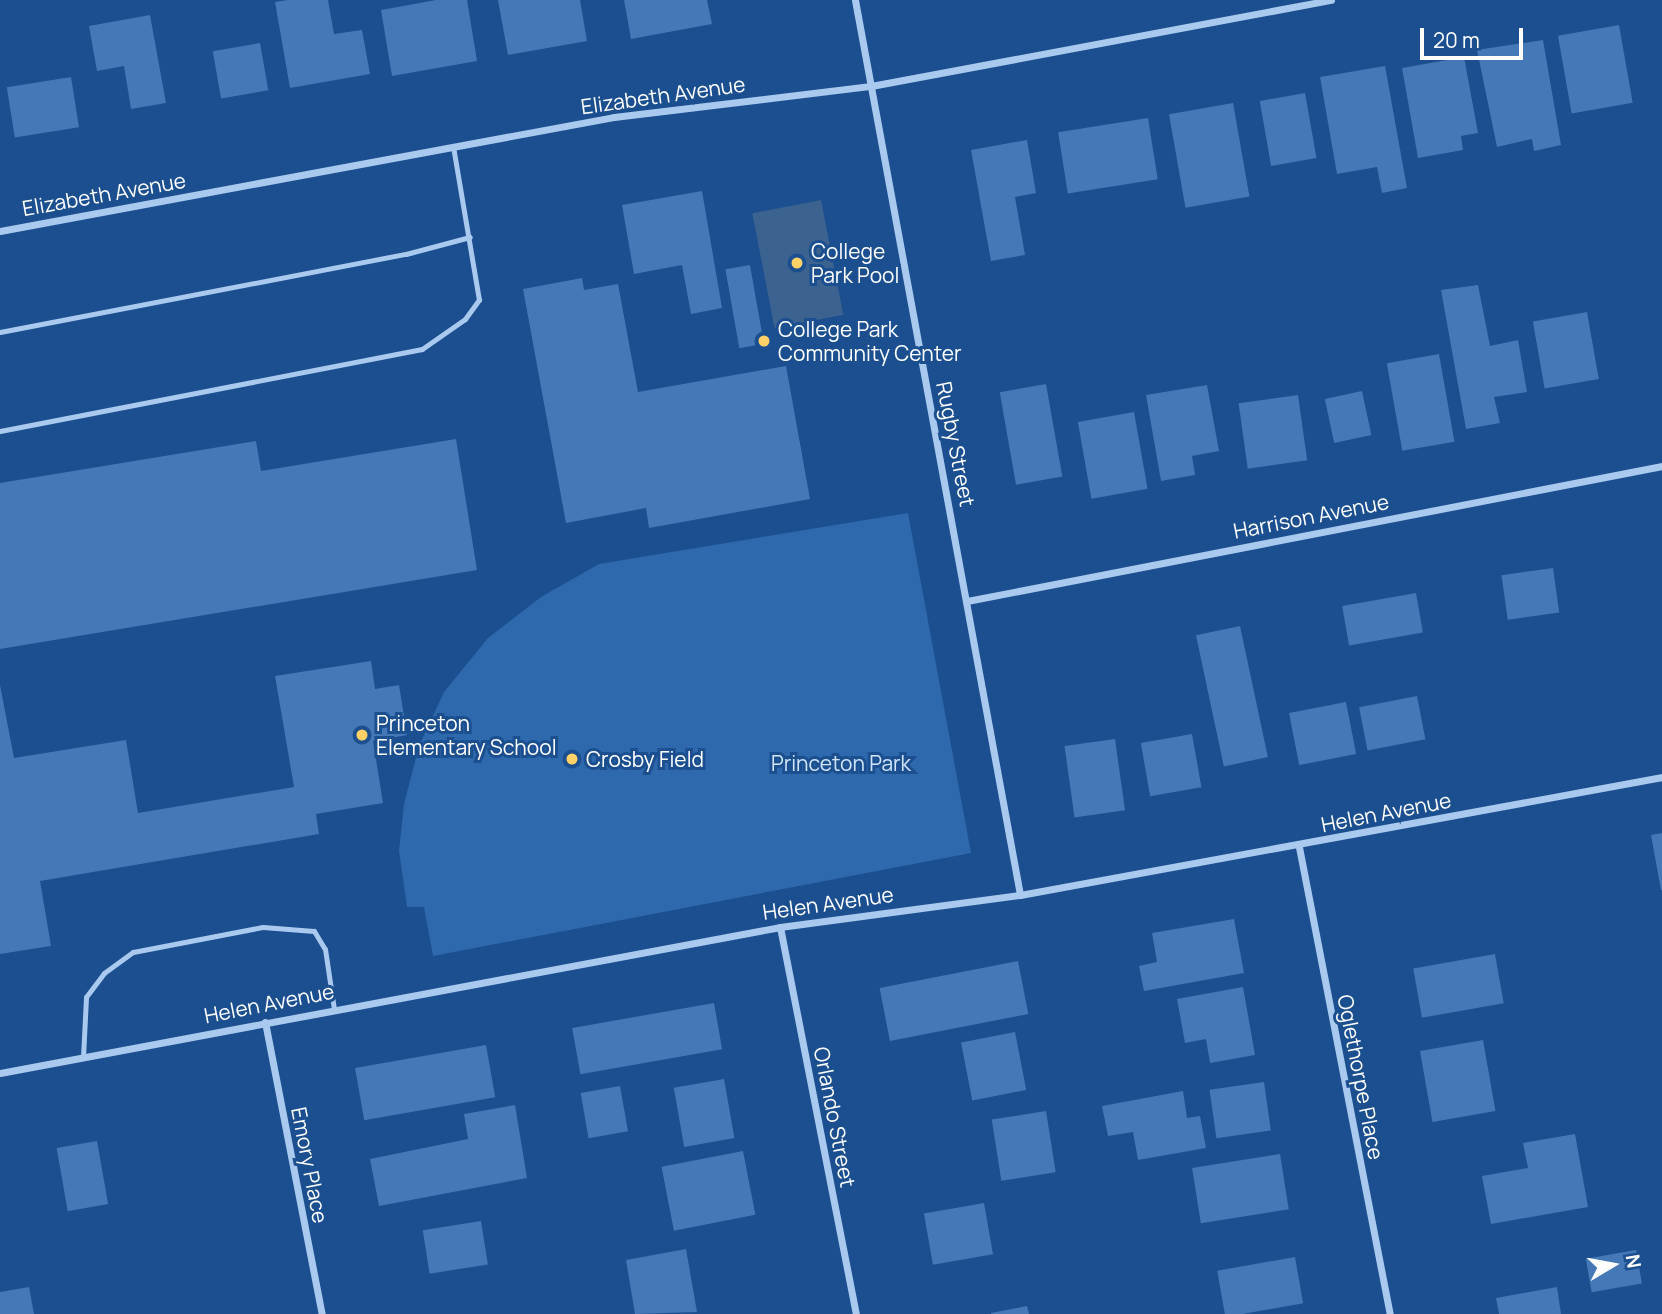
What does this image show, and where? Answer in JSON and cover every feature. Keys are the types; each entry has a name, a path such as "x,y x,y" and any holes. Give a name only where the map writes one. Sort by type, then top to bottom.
{"street":[{"name":"Rugby Street","path":"855,0 1020,895"},
{"name":"Elizabeth Avenue","path":"0,231 614,117 871,86 1331,0"},
{"name":"Harrison Avenue","path":"967,601 1662,466"},
{"name":"Helen Avenue","path":"0,1073 780,927 1020,895 1299,846 1662,777"},
{"name":"Oglethorpe Place","path":"1299,846 1390,1314"},
{"name":"Orlando Street","path":"780,927 856,1314"},
{"name":"Emory Place","path":"265,1022 322,1314"}],"lane":[{"path":"0,431 422,349 465,319 479,300 453,147"},
{"path":"0,332 406,254 470,237"},
{"path":"82,1057 86,997 104,974 133,953 283,926 314,931 325,949 334,1009"}],"green space":[{"name":"Princeton Park","path":"908,513 971,853 433,956 424,907 407,907 399,851 404,804 419,746 444,692 488,638 541,597 599,564"}],"shaded area":[{"name":"College Park Pool","path":"821,200 843,315 775,328 752,213"}],"building":[{"path":"328,0 334,34 362,30 370,74 290,88 275,2"},
{"path":"436,0 467,0 477,61 392,76 381,10"},
{"path":"498,0 580,0 587,41 508,55"},
{"path":"624,0 707,0 712,24 631,39"},
{"path":"150,15 166,103 131,109 124,66 97,71 89,26"},
{"path":"1619,25 1633,103 1572,114 1558,36"},
{"path":"1543,40 1561,145 1534,151 1532,139 1497,147 1477,50"},
{"path":"260,43 268,90 221,99 213,51"},
{"path":"1464,57 1478,133 1461,136 1463,150 1418,158 1402,68"},
{"path":"1385,66 1407,188 1382,193 1377,167 1337,174 1320,77"},
{"path":"71,77 79,127 15,138 7,87"},
{"path":"1305,93 1316,158 1271,166 1260,101"},
{"path":"1233,103 1249,197 1185,208 1169,114"},
{"path":"1148,118 1158,179 1068,193 1058,132"},
{"path":"1027,140 1036,193 1015,197 1025,255 991,261 971,150"},
{"path":"702,191 722,308 691,314 682,265 634,274 622,205"},
{"path":"750,265 764,344 739,348 725,269"},
{"path":"582,278 584,290 618,284 638,392 786,366 810,499 649,528 646,508 566,523 523,289"},
{"path":"1478,285 1490,346 1518,340 1527,392 1494,397 1500,423 1466,429 1441,290"},
{"path":"1587,312 1599,379 1545,389 1533,322"},
{"path":"1439,354 1454,442 1402,451 1387,363"},
{"path":"1046,384 1062,477 1016,485 1000,392"},
{"path":"1207,385 1219,451 1192,456 1195,475 1161,481 1146,395"},
{"path":"1362,391 1371,435 1334,443 1325,399"},
{"path":"1298,395 1307,460 1248,469 1239,403"},
{"path":"1134,412 1148,489 1091,499 1078,422"},
{"path":"456,439 477,570 0,649 0,483 256,441 261,471"},
{"path":"1553,568 1559,613 1508,620 1502,575"},
{"path":"1416,593 1423,632 1349,645 1342,606"},
{"path":"1240,626 1268,757 1224,766 1196,635"},
{"path":"371,661 375,689 399,685 407,735 373,741 383,803 316,814 319,834 40,881 51,946 0,954 0,685 14,758 126,740 138,813 294,787 275,676"},
{"path":"1417,696 1425,739 1367,750 1359,707"},
{"path":"1346,702 1356,754 1299,765 1289,713"},
{"path":"1192,734 1201,787 1150,796 1141,743"},
{"path":"1115,739 1125,810 1075,817 1064,746"},
{"path":"1662,833 1662,890 1661,890 1651,835"},
{"path":"1234,919 1244,973 1144,991 1139,966 1157,962 1152,933"},
{"path":"1495,954 1504,1003 1422,1018 1413,968"},
{"path":"1018,961 1028,1014 890,1041 880,988"},
{"path":"1243,987 1255,1055 1210,1063 1206,1039 1185,1043 1177,999"},
{"path":"714,1003 722,1049 580,1074 572,1028"},
{"path":"1015,1032 1026,1090 972,1100 961,1042"},
{"path":"1483,1040 1496,1111 1432,1122 1420,1051"},
{"path":"486,1045 495,1097 364,1120 355,1068"},
{"path":"724,1079 734,1138 684,1147 674,1088"},
{"path":"1264,1082 1271,1131 1216,1138 1210,1090"},
{"path":"620,1086 628,1131 589,1138 581,1093"},
{"path":"1183,1091 1187,1118 1200,1116 1206,1148 1138,1160 1133,1132 1108,1136 1102,1106"},
{"path":"515,1105 527,1178 379,1206 370,1159 468,1139 464,1114"},
{"path":"1046,1111 1056,1172 1001,1181 992,1120"},
{"path":"1575,1134 1588,1207 1491,1224 1482,1176 1528,1168 1523,1143"},
{"path":"97,1141 108,1204 68,1211 57,1148"},
{"path":"743,1151 755,1215 674,1231 662,1167"},
{"path":"1280,1154 1289,1209 1201,1223 1192,1168"},
{"path":"984,1203 993,1254 933,1265 924,1214"},
{"path":"481,1221 488,1264 430,1274 423,1230"},
{"path":"686,1249 697,1312 635,1314 626,1260"},
{"path":"1636,1250 1642,1283 1592,1292 1586,1259"},
{"path":"1295,1257 1303,1303 1242,1314 1225,1314 1217,1271"},
{"path":"29,1287 34,1314 0,1314 0,1292"},
{"path":"1557,1287 1561,1314 1499,1314 1496,1298"},
{"path":"1027,1306 1029,1314 991,1314 991,1313"}],"place":[{"name":"College Park Pool","path":"797,263"},
{"name":"College Park Community Center","path":"764,341"},
{"name":"Princeton Elementary School","path":"362,735"},
{"name":"Crosby Field","path":"572,759"}]}
